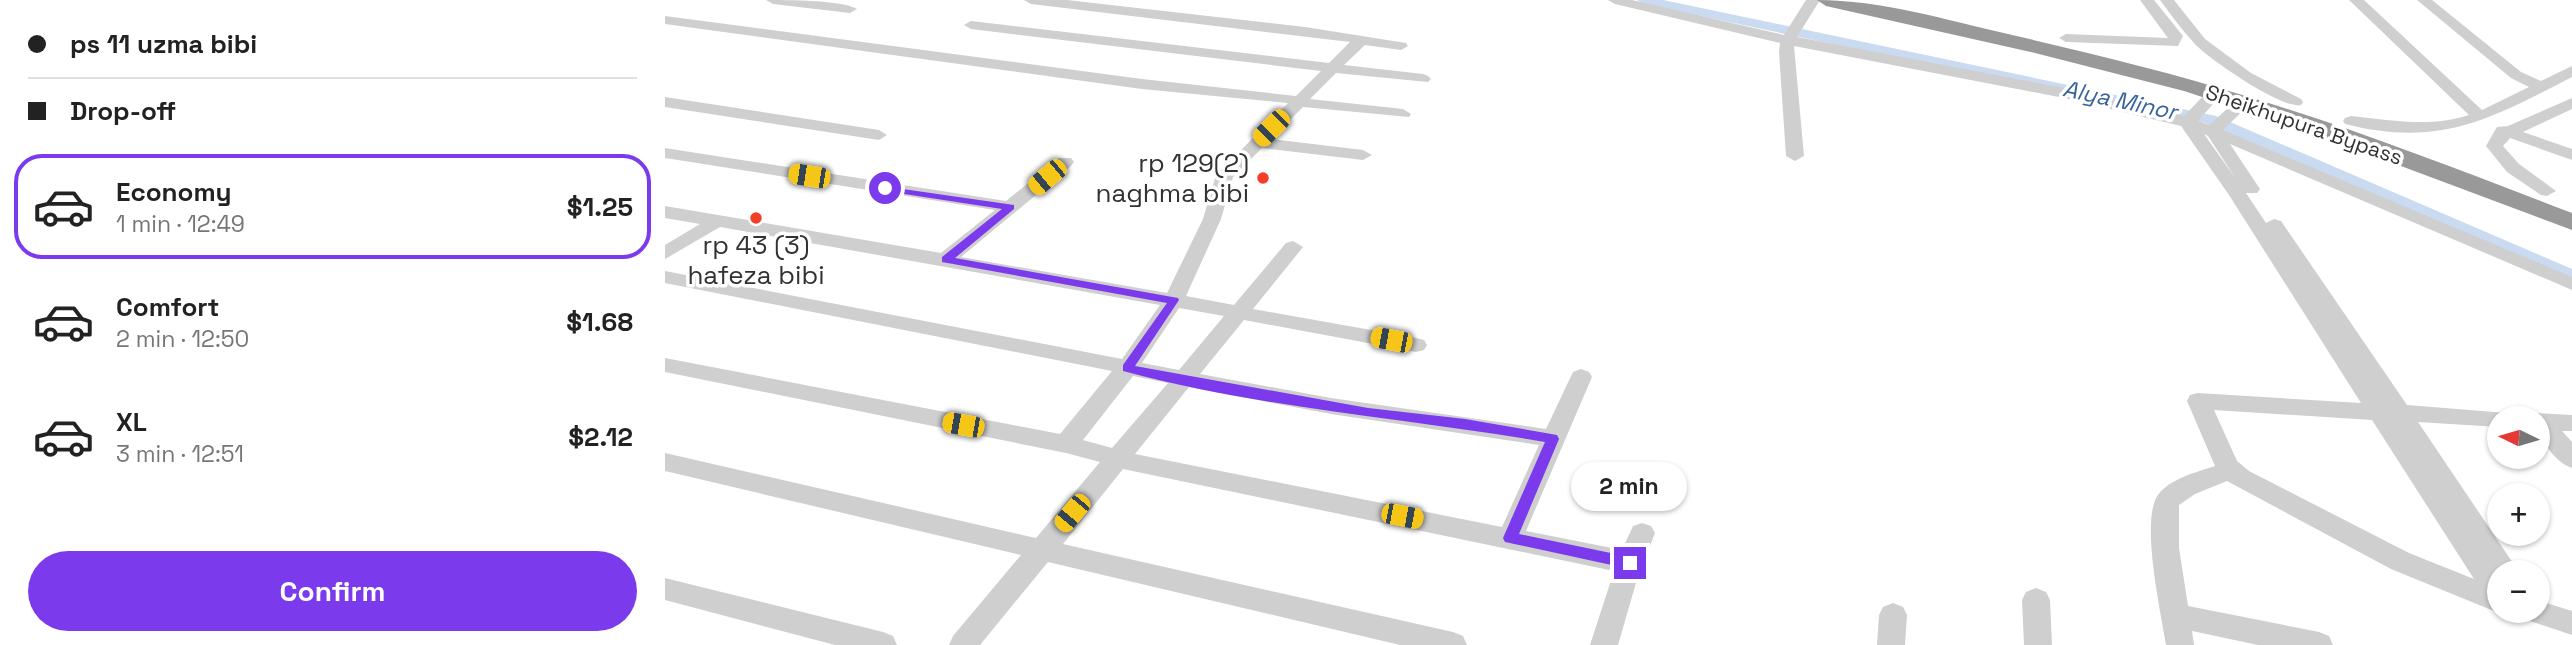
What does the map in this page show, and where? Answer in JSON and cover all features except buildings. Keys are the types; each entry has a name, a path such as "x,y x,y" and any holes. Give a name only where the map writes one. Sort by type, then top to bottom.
{"highway":[{"name":"Sheikhupura Bypass","path":"1826,0 2057,51 2243,102 2461,179 2572,222"},
{"name":"Sheikhupura Bypass","path":"1886,0 2066,38 2202,73 2351,121 2572,201"}],"street":[{"path":"773,0 850,9"},
{"path":"1031,0 1305,31 1401,46"},
{"path":"1615,0 1793,33 2064,93 2191,117 2217,126 2572,284"},
{"path":"1795,156 1786,52 1793,33 1813,0"},
{"path":"2066,38 2173,43 2176,36 2147,0"},
{"path":"2167,0 2200,42 2246,76 2295,102"},
{"path":"2356,0 2475,117 2572,155"},
{"path":"2424,0 2516,75 2540,87"},
{"path":"665,20 1142,84 1403,114"},
{"path":"971,25 1423,79"},
{"path":"1066,444 1127,368 1174,300 1212,219 1225,175 1360,41"},
{"path":"2351,121 2416,127 2449,126 2475,117 2572,71"},
{"path":"2191,117 2214,94"},
{"path":"665,102 879,135"},
{"path":"2217,126 2243,102"},
{"path":"2547,191 2513,168 2494,146 2499,137 2571,102"},
{"path":"2191,117 2394,419 2497,560"},
{"path":"2217,126 2487,575"},
{"path":"1257,142 1363,155"},
{"path":"665,153 1010,207"},
{"path":"946,259 1065,162"},
{"path":"665,212 946,259 1416,345"},
{"path":"665,253 717,221"},
{"path":"963,645 1293,247"},
{"path":"665,278 1183,380 1368,412 1465,424 1552,439"},
{"path":"665,365 1066,444 1118,458 1630,563"},
{"path":"1510,538 1581,377"},
{"path":"2487,419 2394,419 2203,412 2229,470 2240,478 2400,561 2487,596"},
{"path":"2394,419 2487,431"},
{"path":"2552,429 2572,459"},
{"path":"665,462 1453,645"},
{"path":"2180,645 2163,528 2165,507 2168,499 2177,493 2229,470"},
{"path":"1604,645 1642,533"},
{"path":"665,589 883,645"},
{"path":"2036,600 2038,645"},
{"path":"1891,645 1893,615"},
{"path":"2176,616 2319,645"},
{"path":"2550,616 2572,623"}],"waterway":[{"name":"Alya Minor","path":"1644,0 2210,119 2572,276"}],"place":[{"name":"rp 129(2) naghma bibi","path":"1263,178"},
{"name":"rp 43 (3) hafeza bibi","path":"756,218"}],"route":[{"path":"885,188 1010,207 946,259 1174,300 1127,368 1191,382 1368,412 1465,424 1552,439 1510,538 1630,563"}]}
